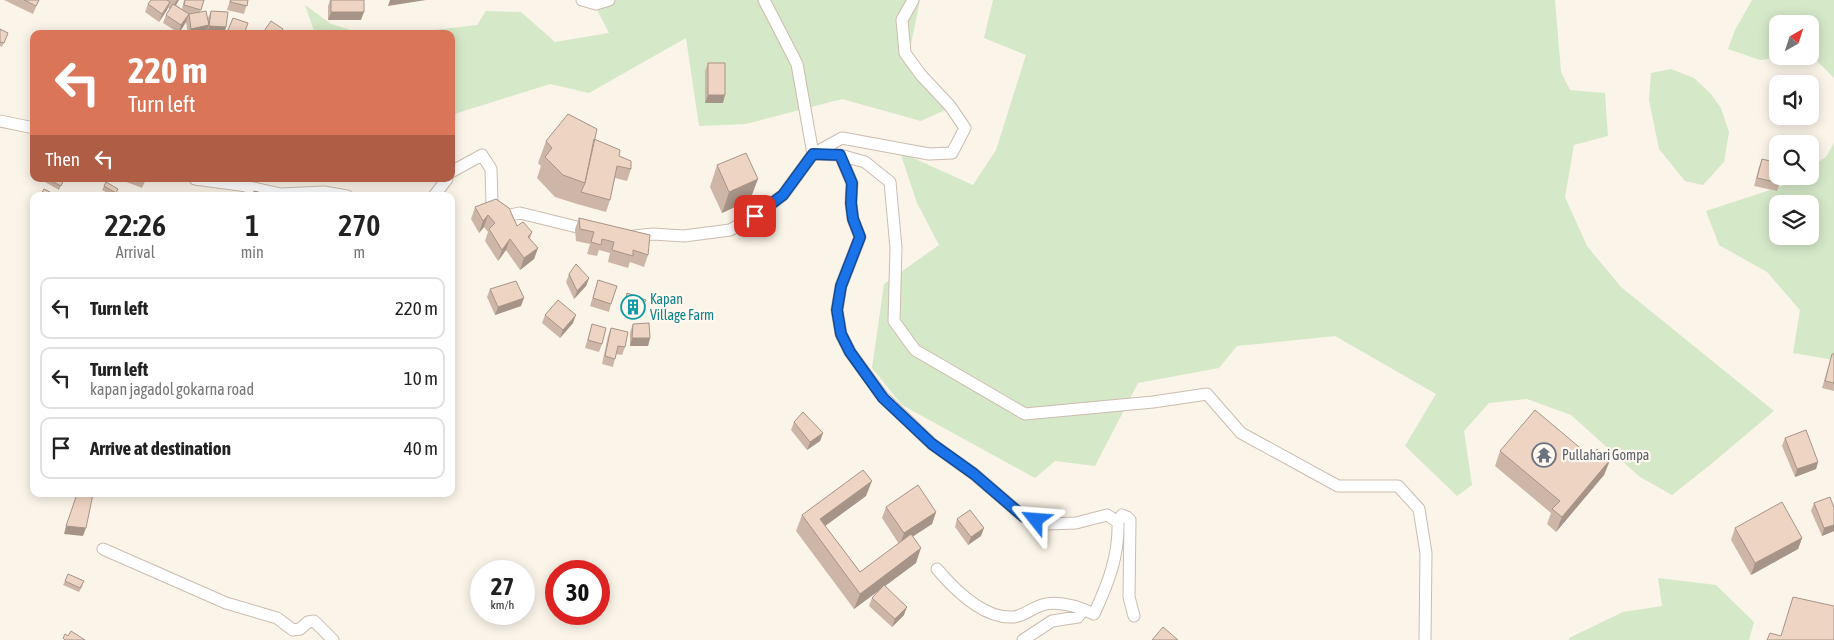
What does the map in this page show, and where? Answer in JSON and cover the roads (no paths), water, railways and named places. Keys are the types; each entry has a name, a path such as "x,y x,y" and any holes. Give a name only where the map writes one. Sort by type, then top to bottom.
{"street":[{"path":"582,0 596,4 609,0"},
{"path":"764,0 797,64 813,154"},
{"path":"620,236 653,234 684,236 730,230 755,216 783,195 813,154 842,138 928,154 952,152 965,128 950,106 921,75 905,53 902,20 914,0"},
{"path":"0,121 30,127"},
{"path":"813,154 840,155 865,162 890,182 896,248 894,321 915,350 1025,414 1153,402 1207,394 1242,433 1338,486 1398,486 1419,509 1426,553 1425,640"},
{"path":"455,170 482,155 491,169 492,203 506,216 520,214 602,234"},
{"path":"840,155 852,183 851,203 853,219 860,237 841,286 837,310 841,334 850,352 883,398 932,444 974,474 1024,517 1048,524 1076,523 1107,515 1118,522"},
{"path":"218,182 273,192"},
{"path":"437,192 445,182"},
{"path":"937,569 953,588 970,602 986,610 1006,616 1014,617 1042,605 1059,603 1094,614 1109,581 1117,552 1118,522 1122,516 1127,517 1130,520 1128,589 1134,616"},
{"path":"103,549 226,603 277,618 293,630 300,629 308,622 314,621 333,640"},
{"path":"1023,640 1052,621 1078,617 1083,609"}],"place":[{"name":"Kapan Village Farm","path":"633,307"},
{"name":"Pullahari Gompa","path":"1544,455"}]}
